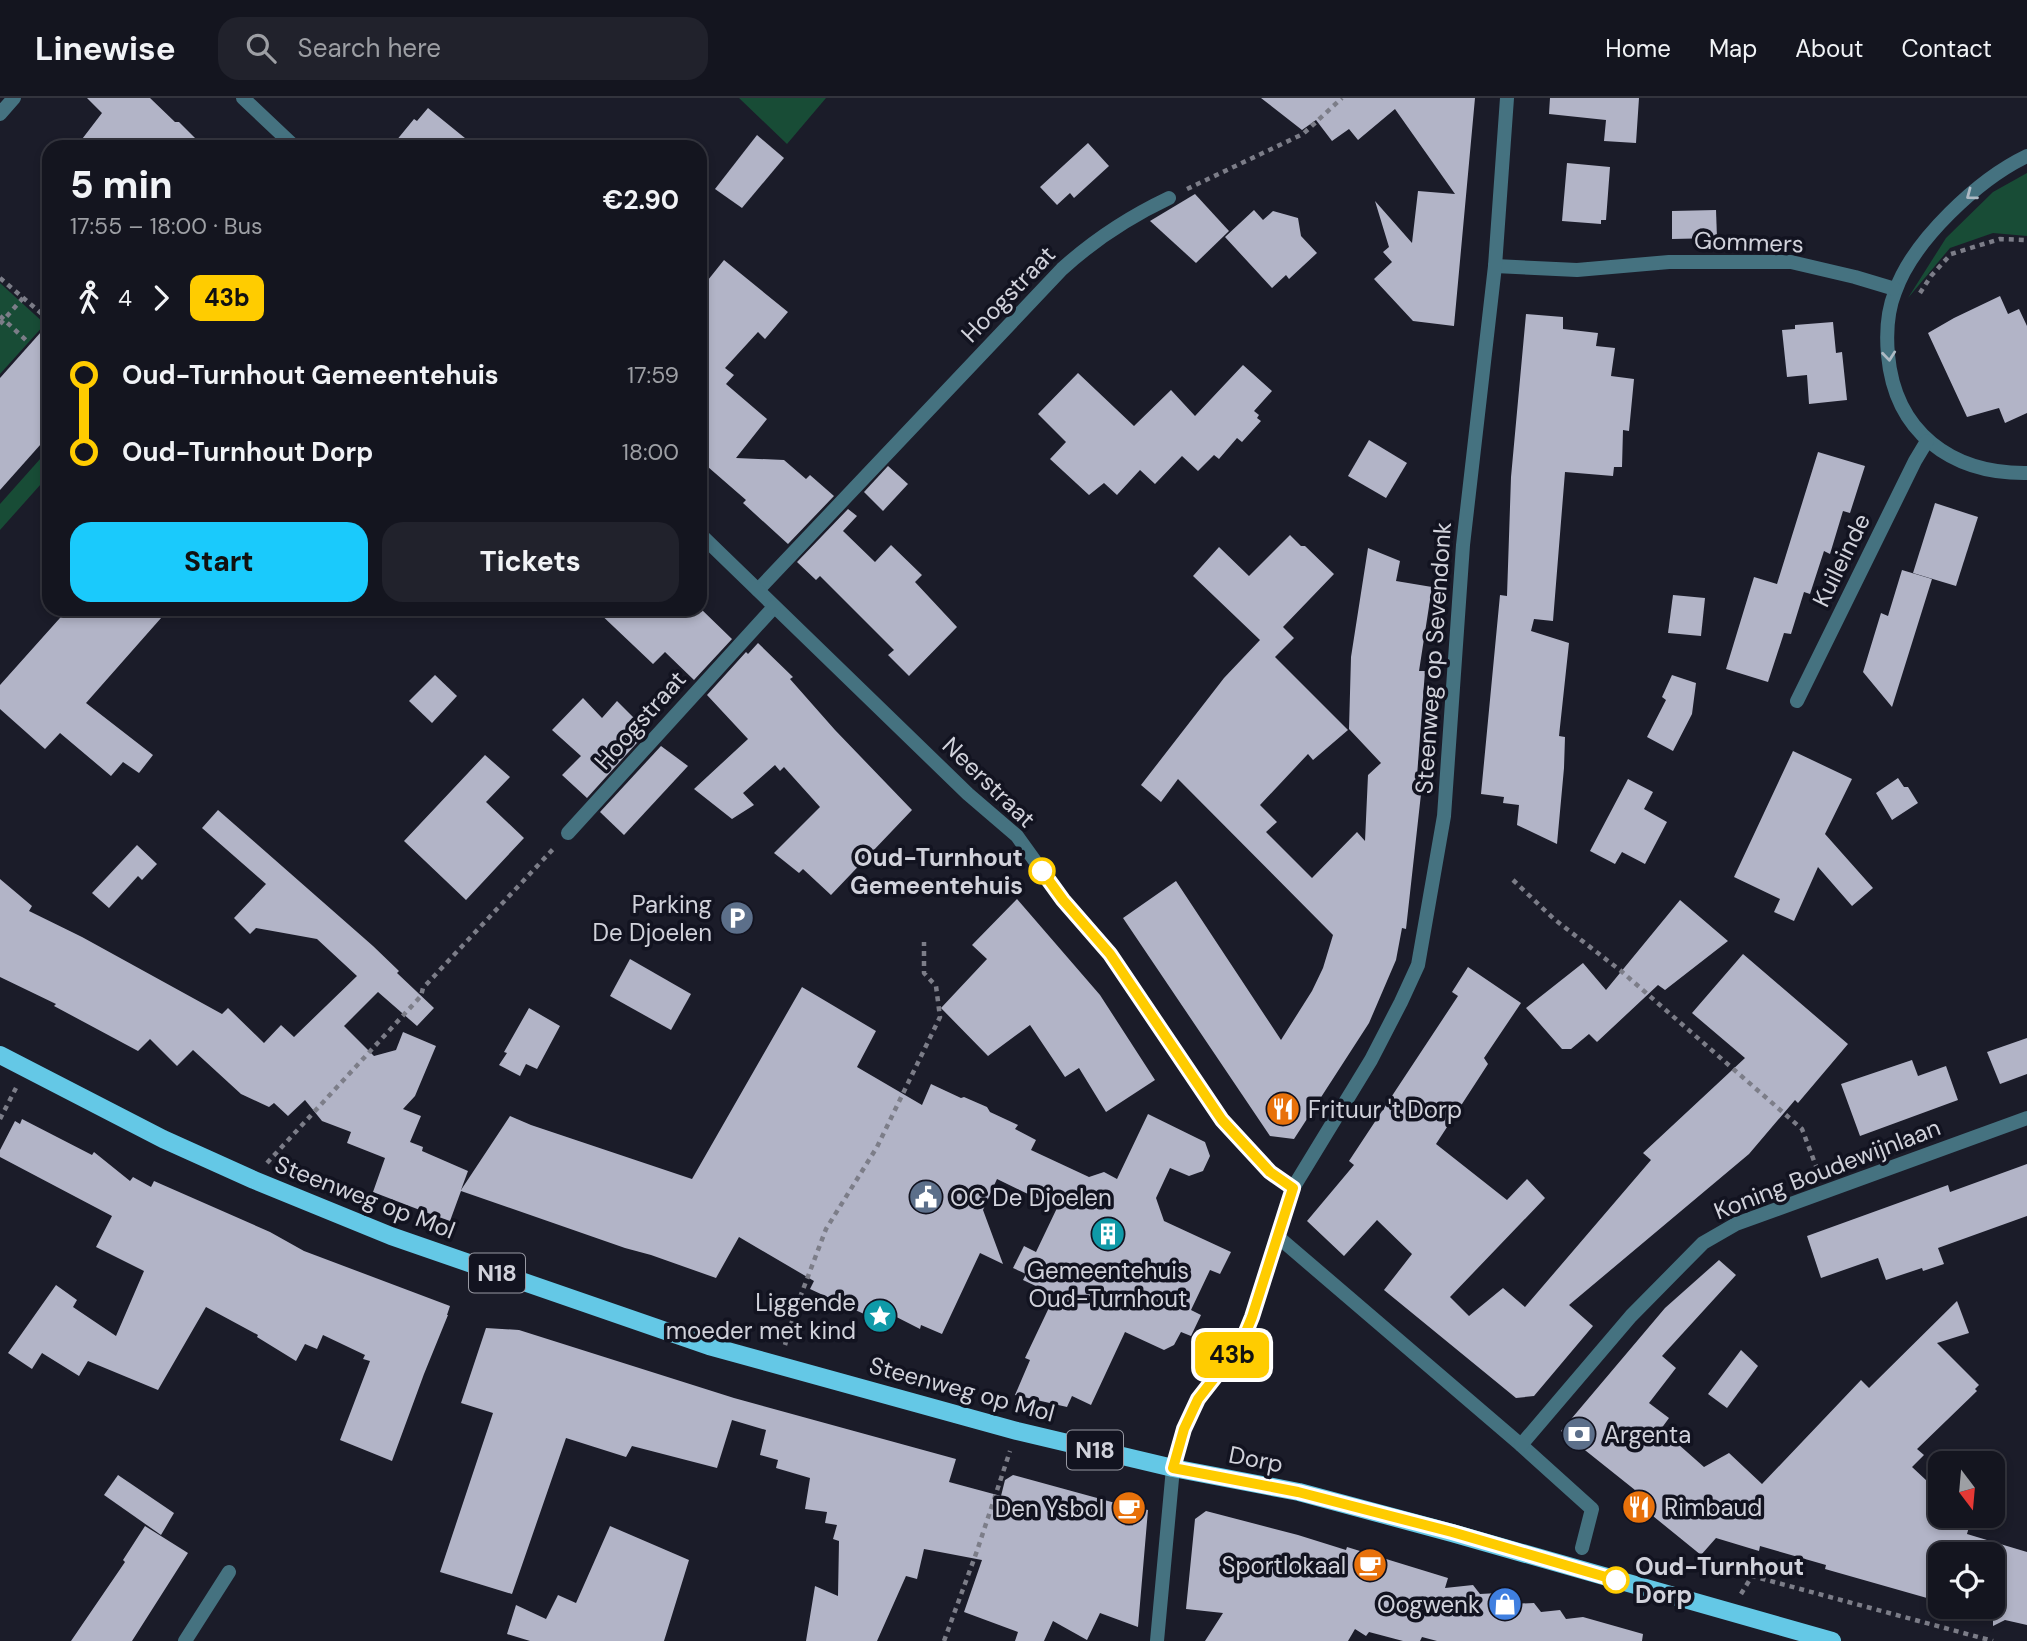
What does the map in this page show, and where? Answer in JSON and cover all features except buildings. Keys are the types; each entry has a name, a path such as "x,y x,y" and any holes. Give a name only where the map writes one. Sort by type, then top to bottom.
{"main road":[{"name":"Steenweg op Mol","path":"0,1055 163,1139 254,1180 391,1236 709,1346 1017,1430 1173,1468"},
{"name":"Dorp","path":"1173,1468 1298,1492 1832,1641"}],"street":[{"path":"0,114 14,98"},
{"path":"243,98 288,140"},
{"name":"Steenweg op Sevendonk","path":"1293,1188 1371,1060 1418,965 1444,816 1463,545 1495,266 1507,98"},
{"path":"2027,156 2012,163 1956,206 1921,246 1895,289 1888,315 1887,348 1894,388 1902,409 1927,441 1954,457 1981,467 2027,473"},
{"name":"Hoogstraat","path":"758,590 1062,269 1094,241 1169,198"},
{"name":"Gommers","path":"1495,266 1577,270 1669,262 1791,262 1895,289"},
{"name":"Kuileinde","path":"1797,701 1927,441"},
{"name":"Neerstraat","path":"707,541 968,793 1017,836 1063,900 1110,954 1222,1120 1270,1172 1293,1188"},
{"name":"Hoogstraat","path":"568,833 774,607"},
{"name":"Koning Boudewijnlaan","path":"1521,1445 1631,1316 1703,1243 1736,1224 2027,1118"},
{"path":"1157,1641 1173,1468 1184,1429 1198,1399 1241,1344 1293,1188"},
{"path":"1277,1236 1592,1509 1582,1548"},
{"path":"185,1641 229,1572"}],"path":[{"path":"1169,198 1303,134 1342,98"},
{"path":"1888,315 1912,307 1931,276 1951,254 2000,239 2027,240"},
{"path":"0,278 42,314"},
{"path":"23,298 1,320 28,342"},
{"path":"254,1180 421,996 423,988 568,833"},
{"path":"1513,880 1554,919 1621,971 1802,1129 1825,1191"},
{"path":"779,1365 796,1308 826,1229 877,1147 940,1017 936,986 925,973 924,942"},
{"path":"0,1119 26,1069"},
{"path":"944,1641 1017,1430"},
{"path":"1752,1576 1993,1641"}],"green space":[{"path":"739,98 826,98 787,144"},
{"path":"2027,173 2027,236 1993,233 1950,248 1908,298 1946,238 1993,192"},
{"path":"0,283 42,321 42,327 0,374"},
{"path":"42,457 42,483 0,530 0,504"}],"bus line":[{"name":"43b","path":"1042,871 1063,900 1110,954 1222,1120 1270,1172 1293,1188 1241,1344 1198,1399 1184,1429 1173,1468 1298,1492 1452,1532 1616,1580"}],"place":[{"name":"Oud-Turnhout Gemeentehuis","path":"1042,871"},
{"name":"Parking De Djoelen","path":"737,918"},
{"name":"Frituur 't Dorp","path":"1283,1109"},
{"name":"OC De Djoelen","path":"926,1197"},
{"name":"Gemeentehuis Oud-Turnhout","path":"1108,1234"},
{"name":"Liggende moeder met kind","path":"880,1316"},
{"name":"Argenta","path":"1579,1434"},
{"name":"Rimbaud","path":"1639,1507"},
{"name":"Den Ysbol","path":"1129,1508"},
{"name":"Sportlokaal","path":"1370,1565"},
{"name":"Oud-Turnhout Dorp","path":"1616,1580"},
{"name":"Oogwenk","path":"1505,1604"}]}
